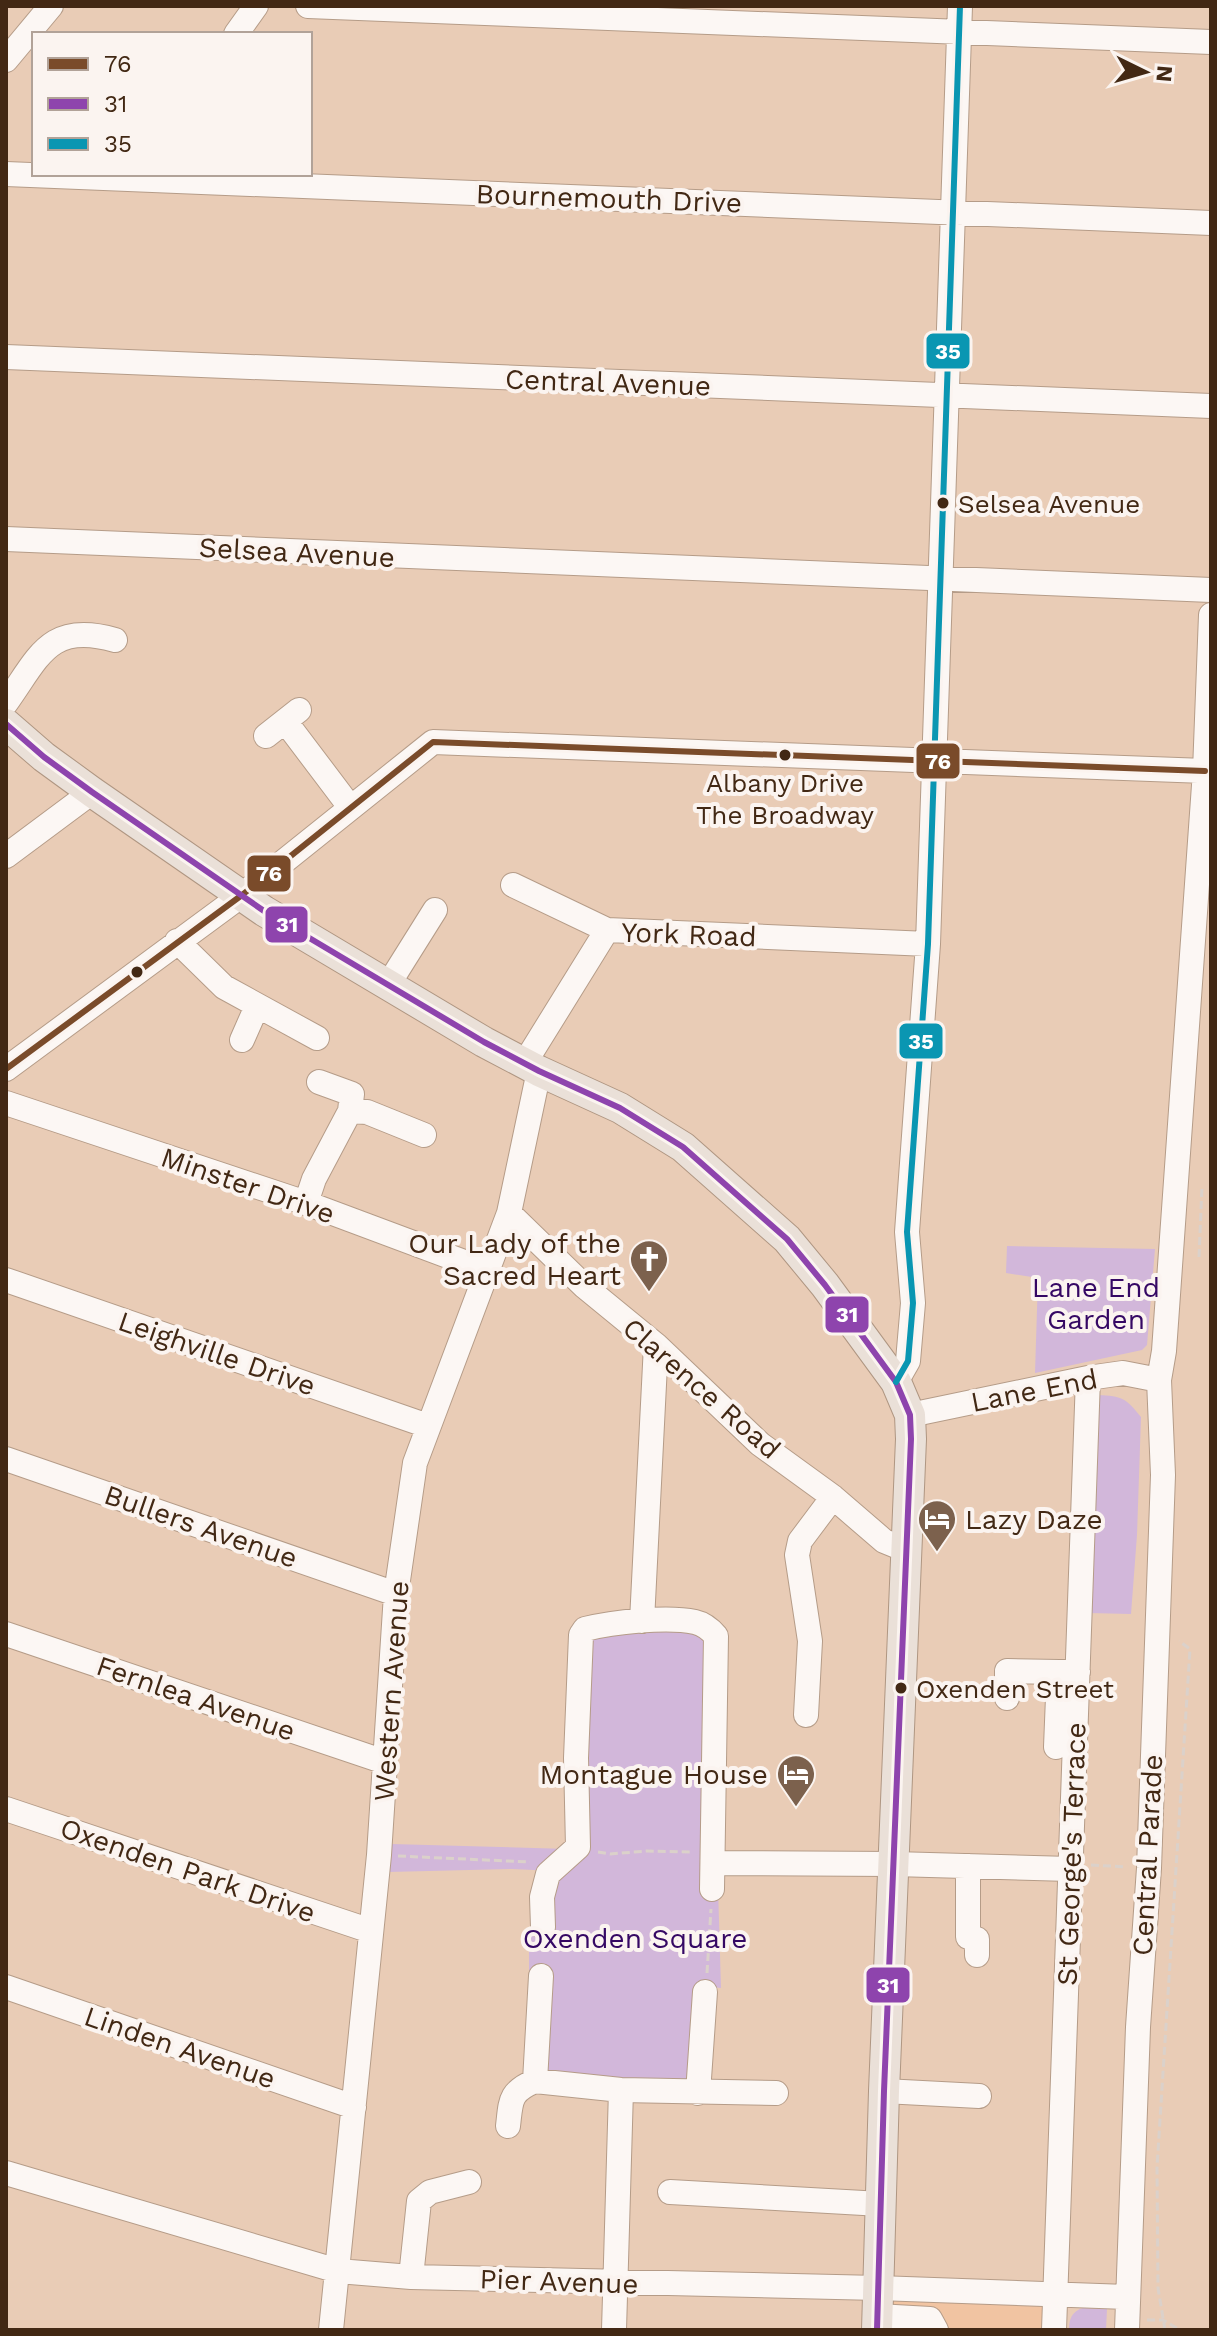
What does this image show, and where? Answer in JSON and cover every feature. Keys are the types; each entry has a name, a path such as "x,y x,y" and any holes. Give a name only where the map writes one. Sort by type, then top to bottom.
{"main road":[{"path":"6,724 92,792 242,895 388,985 531,1067 620,1108 683,1147 787,1239 896,1382 910,1415 911,1453 877,2311"}],"street":[{"path":"6,60 51,6"},
{"path":"237,32 256,6"},
{"path":"308,6 1211,42"},
{"path":"896,1382 908,1361 913,1303 907,1232 928,944 960,6"},
{"name":"Bournemouth Drive","path":"6,174 32,174"},
{"name":"Bournemouth Drive","path":"136,176 1211,223"},
{"name":"Central Avenue","path":"6,357 1211,406"},
{"name":"Selsea Avenue","path":"6,539 1211,590"},
{"name":"Central Parade","path":"1127,2330 1138,2027 1149,1868 1163,1475 1159,1380 1164,1351 1205,771 1211,615"},
{"path":"6,703 47,645 65,637 82,635 115,640"},
{"path":"283,722 350,807"},
{"path":"6,1069 242,895 433,742 1205,771"},
{"path":"6,856 92,792"},
{"path":"513,885 607,930"},
{"path":"388,985 435,910"},
{"name":"York Road","path":"531,1067 565,997 607,930 928,944"},
{"path":"177,941 224,987 317,1038"},
{"path":"242,1040 257,1006"},
{"name":"Western Avenue","path":"331,2330 379,1855 396,1594 415,1463 509,1213 531,1067"},
{"path":"306,1203 314,1179 350,1111 352,1094 319,1082"},
{"name":"Minster Drive","path":"6,1103 306,1203 488,1271"},
{"path":"350,1111 367,1112 424,1135"},
{"name":"Clarence Road","path":"509,1213 584,1286 656,1345 760,1444 833,1497 884,1541 906,1550"},
{"name":"Leighville Drive","path":"6,1280 428,1426"},
{"path":"642,1621 656,1345"},
{"name":"Lane End","path":"910,1415 1123,1373 1159,1380"},
{"name":"St George's Terrace","path":"1054,2330 1071,1866 1068,1672 1088,1378"},
{"name":"Bullers Avenue","path":"6,1459 396,1594"},
{"path":"806,1715 810,1641 797,1555 800,1541 833,1497"},
{"path":"543,1927 542,1897 548,1874 558,1863 575,1853 578,1847 576,1770 581,1635 585,1629 593,1627 642,1621 695,1622 708,1627 716,1636 712,1889"},
{"name":"Fernlea Avenue","path":"6,1634 385,1762"},
{"path":"1007,1698 1007,1671 1068,1672 1056,1747"},
{"name":"Oxenden Park Drive","path":"6,1809 371,1931"},
{"path":"714,1863 1071,1866"},
{"path":"968,1866 968,1937 977,1939 977,1955"},
{"path":"535,2081 541,1976"},
{"name":"Linden Avenue","path":"6,1987 354,2107"},
{"path":"698,2093 705,1992"},
{"path":"508,2126 512,2097 535,2081 621,2090 776,2093"},
{"path":"614,2330 621,2090"},
{"path":"884,2091 979,2096"},
{"name":"Pier Avenue","path":"6,2173 338,2271 411,2277 615,2283 877,2311 1056,2296 1127,2297"},
{"path":"411,2277 419,2201 430,2192 469,2182"},
{"path":"670,2192 881,2204"},
{"path":"877,2311 930,2319 936,2330"}],"path":[{"path":"1199,1257 1202,1186"},
{"path":"1165,2330 1158,2288 1157,2167 1190,1649 1171,1634"},
{"path":"578,1847 610,1854 702,1852 714,1863"},
{"path":"379,1855 558,1863"},
{"path":"1071,1866 1149,1868"},
{"path":"705,1992 712,1889"},
{"path":"1163,2320 1180,2330"}],"shaded area":[{"path":"892,2301 1051,2305 1050,2330 890,2330"}],"green space":[{"name":"Lane End Garden","path":"1007,1246 1155,1249 1147,1345 1142,1350 1035,1373 1038,1278 1006,1273"},
{"path":"1098,1395 1123,1399 1141,1417 1131,1614 1088,1613"},
{"name":"Oxenden Square","path":"643,1630 691,1632 703,1637 711,1653 721,1988 711,1987 692,2080 681,2085 542,2070 529,1978 529,1929 552,1923 555,1871 388,1872 391,1844 569,1849 589,1639"},
{"path":"1083,2308 1107,2309 1106,2330 1069,2330 1072,2316"}],"transit line":[{"name":"35","path":"896,1382 908,1361 913,1303 907,1232 928,944 960,6"},
{"name":"31","path":"6,724 92,792 264,911 484,1042 620,1108 683,1147 787,1239 896,1382 910,1415 911,1439 877,2330"},
{"name":"76","path":"6,1069 242,895 433,742 1205,771"}],"place":[{"name":"Selsea Avenue","path":"943,503"},
{"name":"Albany Drive The Broadway","path":"785,755"},
{"name":"Our Lady of the Sacred Heart","path":"649,1293"},
{"name":"Lazy Daze","path":"937,1553"},
{"name":"Oxenden Street","path":"901,1688"},
{"name":"Montague House","path":"796,1808"}]}
